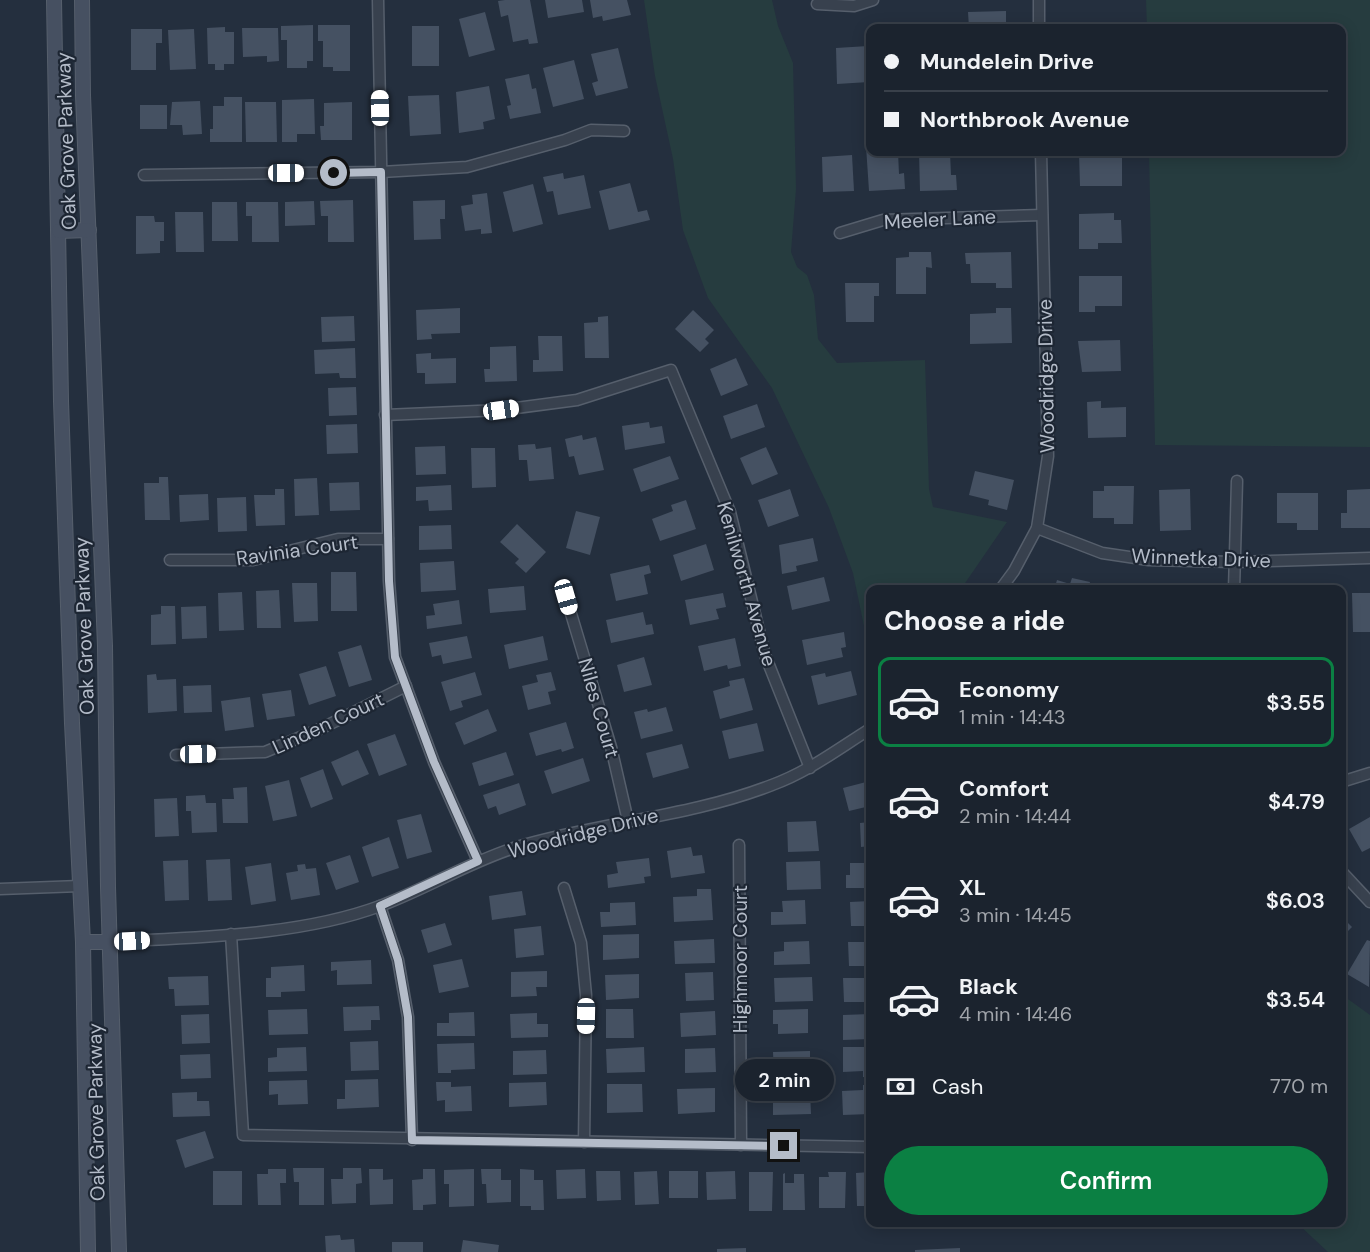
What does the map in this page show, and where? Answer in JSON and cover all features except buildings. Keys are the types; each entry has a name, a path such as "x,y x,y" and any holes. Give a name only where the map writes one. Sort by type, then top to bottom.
{"main road":[{"name":"Oak Grove Parkway","path":"54,0 62,448 83,942 88,1252"},
{"name":"Oak Grove Parkway","path":"82,0 88,230 105,646 119,1252"},
{"path":"58,231 88,230"},
{"path":"83,942 111,942"}],"street":[{"path":"378,0 388,539 395,657 434,762 478,861"},
{"path":"817,4 854,6 873,0"},
{"path":"1039,0 1039,24"},
{"path":"144,175 381,172 467,167 565,140 591,130 624,131"},
{"name":"Woodridge Drive","path":"1004,585 1014,571 1037,528 1048,456 1041,156"},
{"name":"Meeler Lane","path":"840,233 883,220 1042,215"},
{"name":"Kenilworth Avenue","path":"385,415 501,410 577,400 671,370 730,512 765,655 810,768"},
{"path":"1234,585 1237,481"},
{"name":"Winnetka Drive","path":"1037,528 1102,553 1149,560 1234,562 1370,558"},
{"name":"Ravinia Court","path":"170,560 253,560 338,539 388,539"},
{"name":"Niles Court","path":"566,597 611,747 628,821"},
{"name":"Linden Court","path":"176,755 265,752 322,728 406,686"},
{"name":"Woodridge Drive","path":"111,942 231,934 332,921 380,906 478,861 516,847 731,798 771,786 810,768 866,732"},
{"path":"1346,780 1370,773"},
{"name":"Highmoor Court","path":"739,845 741,1145"},
{"path":"1346,876 1370,902"},
{"path":"0,889 80,886"},
{"path":"564,888 581,943 586,995 584,1143"},
{"path":"380,906 398,960 408,1017 412,1140"},
{"path":"231,934 243,1135 866,1147"}],"green space":[{"path":"644,0 772,0 778,26 793,63 796,189 791,252 797,267 807,275 814,295 818,339 837,363 925,360 929,489 933,507 1007,522 964,585 866,585 866,636 853,573 829,508 772,388 708,298 683,230 673,159 655,76"},
{"path":"1146,0 1370,0 1370,447 1155,445 1149,156 1346,156 1346,24 1147,24"},
{"path":"1346,998 1370,1015 1370,1252 1328,1252 1301,1227 1346,1227"}],"route":[{"path":"334,173 381,172 389,581 395,657 434,762 478,861 380,906 398,960 408,1017 412,1140 784,1146"}]}
